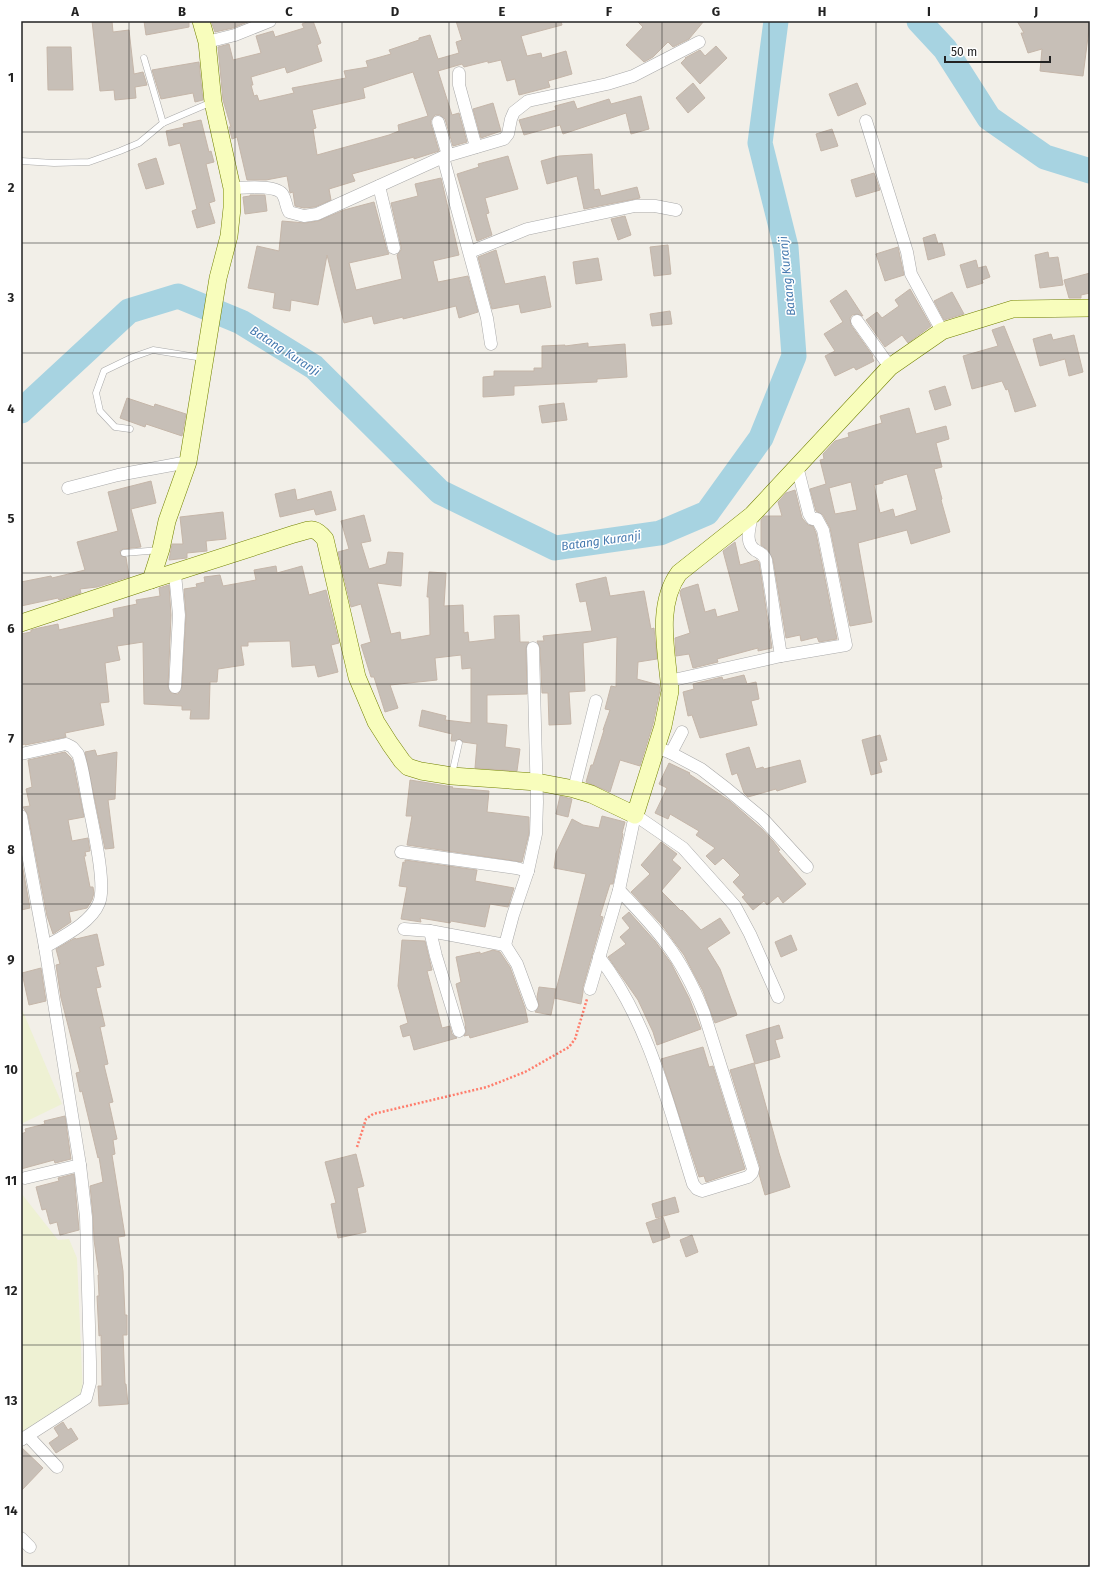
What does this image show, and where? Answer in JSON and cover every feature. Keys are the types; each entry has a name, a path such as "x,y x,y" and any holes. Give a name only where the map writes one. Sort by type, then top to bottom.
{"street":[{"path":"151,580 161,550 167,521 188,462 218,278 229,236 232,208 232,188 214,102 206,42 201,21"},
{"path":"206,42 235,35 270,21"},
{"path":"232,188 272,188 283,194 289,212 304,216 317,214 446,156 504,139 508,134 514,112 528,101 607,84 633,76 699,42"},
{"path":"459,73 459,85 476,146"},
{"path":"866,121 907,252 911,274 942,331"},
{"path":"438,122 487,318 491,344"},
{"path":"379,186 394,248"},
{"path":"470,252 527,229 614,210 635,206 655,206 676,210"},
{"path":"663,750 663,726 669,700 665,604 672,583 685,567 752,515 890,367 942,331 1013,309 1090,308"},
{"path":"857,321 890,367"},
{"path":"68,488 118,475 188,462"},
{"path":"669,681 781,656 846,644 823,530 817,519 812,519 809,514 797,466"},
{"path":"752,515 748,542 750,546 764,556 766,560 781,656"},
{"path":"21,623 294,534 311,529 318,531 325,539 357,677 376,722 402,761 408,766 421,771 452,776 537,782 574,789 591,794 635,815 683,848 735,906 750,934 778,997"},
{"path":"175,574 179,615 175,687"},
{"path":"505,945 528,871 536,834 537,782 533,648"},
{"path":"574,789 596,701"},
{"path":"590,990 619,890 635,815 663,750 682,732"},
{"path":"21,754 66,744 72,746 78,754 100,870 101,893 99,903 91,915 70,932 45,947"},
{"path":"663,750 701,769 763,818 807,867"},
{"path":"21,816 45,947 80,1165 86,1217 90,1362 89,1394 81,1403 24,1438 58,1467"},
{"path":"401,852 528,871"},
{"path":"599,958 617,982 643,1032 693,1184 697,1189 702,1190 748,1176 752,1173 753,1169 704,1013 696,994 686,974 666,943 619,890"},
{"path":"404,929 430,931 505,945 517,964 532,1005"},
{"path":"430,931 458,1031"},
{"path":"25,1178 80,1165"},
{"path":"21,1538 30,1547"}],"lane":[{"path":"144,58 163,123"},
{"path":"21,161 54,163 89,162 139,143 163,123 214,102"},
{"path":"130,430 114,427 100,412 96,393 104,371 133,357 153,350 205,358"},
{"path":"124,554 161,550"},
{"path":"452,776 459,744"}],"path":[{"path":"357,1147 366,1119 369,1116 487,1087 525,1072 570,1047 575,1039 590,990"}],"green space":[{"path":"21,1007 62,1104 21,1124"},
{"path":"21,1193 58,1240 69,1239 77,1258 83,1395 21,1434"}],"building":[{"path":"92,21 112,21 113,32 129,30 134,74 143,72 147,85 135,87 136,98 115,100 114,90 100,91"},
{"path":"144,21 189,21 189,27 146,35"},
{"path":"211,21 250,21 233,28 215,32"},
{"path":"313,21 321,43 317,45 322,61 287,73 285,67 251,77 253,85 251,85 254,96 257,95 259,101 294,93 292,88 346,78 344,71 368,67 366,61 391,54 389,50 430,35 438,59 459,53 456,42 462,40 456,21 561,21 562,25 521,36 527,56 541,53 542,58 566,51 572,74 548,81 550,87 519,95 515,79 507,81 501,60 488,63 488,61 464,67 462,64 438,71 452,115 459,113 467,142 453,146 445,119 440,115 435,115 431,120 431,124 439,151 414,159 414,157 352,174 355,181 329,189 331,200 315,207 304,208 295,206 293,192 290,193 287,176 266,180 247,180 237,137 232,139 229,127 231,127 223,100 218,47 229,44 233,60 261,53 256,36 273,31 275,37 304,28 302,24","holes":["413,72 428,116 398,125 399,131 389,135 317,155 313,129 316,128 312,110 365,98 363,88"]},
{"path":"637,21 704,21 689,39 673,47 668,42 653,57 644,62 626,45 643,27"},
{"path":"1017,21 1090,21 1083,76 1040,71 1042,49 1028,53 1021,33 1024,33"},
{"path":"716,46 727,58 700,84 681,63 685,58 700,50 705,56"},
{"path":"47,47 71,47 73,90 48,90"},
{"path":"199,62 203,100 195,102 193,93 161,99 152,70"},
{"path":"693,83 705,98 688,113 676,98"},
{"path":"857,83 866,104 838,116 829,94"},
{"path":"641,96 649,129 631,134 626,113 563,134 560,125 524,135 519,120 556,110 555,106 574,101 577,109 609,99 611,104"},
{"path":"493,103 501,131 481,138 473,109"},
{"path":"201,120 209,152 211,151 214,162 206,164 215,201 209,203 215,223 197,228 192,211 197,209 180,143 169,146 166,131 184,127 183,124"},
{"path":"832,129 838,146 821,151 816,134"},
{"path":"592,154 594,190 599,189 601,196 637,187 640,198 584,209 577,176 547,184 541,161 559,156"},
{"path":"508,156 518,189 485,198 489,213 486,214 492,235 477,241 457,174 479,167 478,164"},
{"path":"156,158 164,184 146,189 138,164"},
{"path":"874,173 880,190 856,197 851,180"},
{"path":"441,178 459,255 433,261 438,282 468,276 478,312 459,318 456,306 403,319 403,317 374,324 372,316 344,323 327,255 318,305 291,300 290,311 273,308 275,293 248,288 257,246 279,251 282,221 305,223 318,221 344,210 374,202 389,254 349,263 356,290 402,279 397,255 401,250 401,246 391,203 418,196 415,184"},
{"path":"250,195 265,195 267,211 245,214 243,197"},
{"path":"625,216 631,235 618,240 611,219"},
{"path":"935,234 938,244 942,243 945,255 928,260 923,238"},
{"path":"668,245 671,274 654,276 650,247"},
{"path":"898,247 904,275 885,281 876,254"},
{"path":"496,250 505,284 545,276 551,307 521,313 519,304 492,309 478,257"},
{"path":"1048,252 1049,258 1058,257 1063,285 1040,288 1035,255"},
{"path":"598,258 602,280 576,284 573,262"},
{"path":"976,260 978,268 986,266 990,277 982,280 983,283 967,288 960,265"},
{"path":"1090,273 1090,293 1081,295 1081,298 1069,298 1064,280"},
{"path":"910,289 931,326 908,343 902,335 885,347 866,320 877,312 882,318 899,306 895,300"},
{"path":"846,290 863,316 857,314 852,315 850,318 851,325 873,356 874,361 856,370 854,367 835,376 825,356 835,351 824,334 843,322 830,301"},
{"path":"952,292 964,314 944,320 934,301"},
{"path":"670,311 672,324 652,326 650,314"},
{"path":"1004,326 1036,406 1015,412 1008,389 1006,390 1002,381 972,389 963,356 998,346 992,330"},
{"path":"1051,334 1053,340 1074,335 1083,372 1069,376 1065,359 1040,366 1033,339"},
{"path":"588,343 588,347 625,344 627,377 597,379 597,382 514,386 514,395 483,397 483,377 494,376 494,371 534,371 534,368 542,368 542,346 565,346"},
{"path":"945,386 951,405 935,410 929,391"},
{"path":"127,398 154,407 155,404 186,414 182,436 146,424 145,427 120,418"},
{"path":"564,403 567,420 542,423 539,406"},
{"path":"909,408 916,434 946,426 949,439 936,443 942,467 934,469 950,532 911,544 907,530 858,543 872,622 850,626 830,528 823,515 816,511 810,489 826,484 820,460 824,459 823,454 835,441 849,437 848,433 882,423 880,416","holes":["907,474 917,510 895,517 893,509 880,513 874,485","851,482 857,510 835,514 829,488"]},
{"path":"151,481 156,503 131,509 141,547 123,549 120,551 121,556 126,557 129,577 97,587 80,589 81,593 59,600 58,598 21,606 21,582 51,576 52,578 85,570 77,542 118,531 108,492"},
{"path":"295,489 297,500 331,491 336,510 316,515 314,509 280,517 275,494"},
{"path":"795,490 802,518 808,525 813,526 816,533 837,639 819,642 817,637 801,641 800,635 786,638 773,559 768,550 761,545 761,520 764,516 782,516 778,502 786,493"},
{"path":"223,512 226,539 206,541 207,551 187,553 187,558 169,560 172,544 183,544 180,517"},
{"path":"364,515 371,541 361,543 369,569 386,564 388,552 403,553 401,586 377,583 391,634 400,632 401,640 430,635 429,597 427,597 429,572 446,573 444,606 463,605 464,633 468,632 469,642 495,639 494,616 519,615 520,642 529,642 526,648 527,694 487,695 487,723 507,725 505,747 520,749 517,771 475,768 477,744 463,742 460,739 451,741 452,734 419,726 422,710 446,716 445,720 471,723 471,668 462,669 461,655 435,658 437,680 390,685 398,708 385,712 374,677 371,677 361,645 371,642 361,604 351,607 338,552 349,549 341,521"},
{"path":"735,542 740,565 757,560 759,562 772,648 758,651 758,648 717,659 718,662 693,668 689,654 676,656 675,638 690,633 680,593 681,590 698,584 705,612 715,609 717,617 739,611 723,551"},
{"path":"276,566 277,573 302,566 309,595 326,590 339,643 331,645 338,672 318,677 315,665 292,667 290,641 248,642 248,646 241,646 244,665 218,669 217,682 210,682 209,719 190,719 191,710 182,710 182,706 144,704 143,642 117,646 120,660 105,663 109,702 100,703 104,725 65,733 66,737 21,745 21,634 31,632 31,630 58,624 59,630 114,617 113,609 137,604 136,600 160,596 159,588 169,585 171,615 168,687 171,693 178,694 182,687 186,615 184,589 197,587 196,584 205,582 204,577 220,575 223,586 256,580 254,570"},
{"path":"606,577 610,596 644,591 651,629 654,628 657,659 638,662 637,679 659,685 660,690 653,724 640,766 620,760 610,792 586,782 591,765 593,765 610,710 605,709 611,686 616,687 617,637 583,643 585,691 569,692 571,724 549,725 548,693 542,693 540,648 537,641 544,641 543,636 592,631 586,601 580,602 576,584"},
{"path":"744,675 747,684 756,682 759,699 751,701 757,725 700,738 692,715 688,716 683,692 694,689 693,684 722,677 723,680"},
{"path":"880,735 887,760 879,762 882,772 871,775 862,740"},
{"path":"749,747 756,769 763,767 764,769 800,760 806,782 777,791 776,789 748,797 744,793 737,773 732,775 726,754"},
{"path":"95,750 97,756 117,752 115,799 108,800 114,848 105,849 85,752"},
{"path":"65,752 73,762 84,817 68,820 72,841 88,838 90,851 85,852 86,856 84,856 90,887 93,887 94,893 87,908 69,912 71,922 53,934 47,916 28,815 23,807 30,806 26,789 32,787 28,760"},
{"path":"669,763 690,773 689,774 730,801 762,829 780,850 778,851 806,884 783,903 778,896 767,905 764,901 753,910 742,897 745,895 733,882 740,875 723,858 715,865 706,856 715,848 696,835 699,831 670,814 668,819 655,813 667,788 659,784"},
{"path":"410,780 453,787 452,788 489,791 487,812 529,817 529,833 522,862 407,845 412,816 406,816"},
{"path":"560,796 572,799 568,817 556,814"},
{"path":"602,816 625,822 613,884 610,884 600,916 603,917 583,987 581,1004 554,998 586,874 554,868 556,853 572,819 583,825 599,828"},
{"path":"661,842 677,854 672,860 681,868 661,891 701,930 720,918 730,933 707,948 720,969 737,1015 715,1023 703,991 684,955 661,924 631,892 650,874 641,865"},
{"path":"21,858 30,908 21,910"},
{"path":"405,860 477,870 475,881 514,888 508,907 490,904 485,927 451,921 450,923 420,918 421,922 401,919 407,887 399,886 403,862 405,863"},
{"path":"629,912 655,941 671,963 689,998 701,1029 657,1045 653,1032 638,1000 608,957 626,944 620,937 630,928 622,918"},
{"path":"97,934 104,965 96,967 101,987 96,988 105,1026 100,1027 108,1064 104,1065 113,1102 109,1103 117,1139 113,1140 115,1154 112,1155 125,1236 118,1237 123,1271 125,1315 127,1315 127,1335 123,1335 125,1384 128,1404 99,1406 98,1386 102,1386 101,1335 99,1336 97,1296 99,1296 99,1275 94,1240 90,1186 103,1182 99,1157 98,1158 82,1091 80,1092 76,1073 80,1072 61,998 56,965 60,964 56,949 75,938"},
{"path":"791,935 797,950 781,957 775,942"},
{"path":"402,940 425,941 432,970 427,971 442,1028 450,1026 452,1034 457,1038 414,1050 410,1035 403,1037 400,1026 408,1023 398,986"},
{"path":"493,950 500,952 510,967 525,1008 528,1022 470,1038 469,1035 464,1036 466,1032 465,1022 456,984 461,982 456,957 480,952 480,954"},
{"path":"41,968 46,1001 29,1005 22,973"},
{"path":"539,987 556,989 551,1015 535,1012 539,1006 537,997"},
{"path":"779,1025 783,1038 775,1040 780,1057 755,1064 746,1035"},
{"path":"703,1047 709,1067 713,1066 745,1169 706,1182 704,1176 699,1177 661,1059"},
{"path":"754,1063 790,1187 765,1195 759,1174 760,1167 730,1070"},
{"path":"65,1116 71,1159 55,1163 54,1160 21,1169 21,1134 26,1132 25,1129 45,1124 44,1121"},
{"path":"356,1154 364,1186 357,1188 366,1232 338,1238 331,1204 336,1203 325,1162"},
{"path":"74,1174 79,1230 60,1235 57,1222 50,1224 46,1209 42,1210 36,1187 59,1181 58,1178"},
{"path":"675,1197 679,1212 656,1218 652,1204"},
{"path":"663,1217 670,1237 653,1243 646,1223"},
{"path":"692,1235 698,1252 686,1257 680,1240"},
{"path":"63,1422 68,1430 71,1428 78,1439 56,1453 49,1443 59,1436 54,1428"},
{"path":"21,1447 43,1468 21,1491"}],"waterway":[{"name":"Batang Kuranji","path":"21,411 129,311 178,296 241,322 314,367 440,492 555,548 660,533 707,513 761,438 794,356 786,247 760,143 776,21"},
{"name":"Batang Kuranji","path":"919,21 945,49 989,118 1045,157 1090,171"}]}
